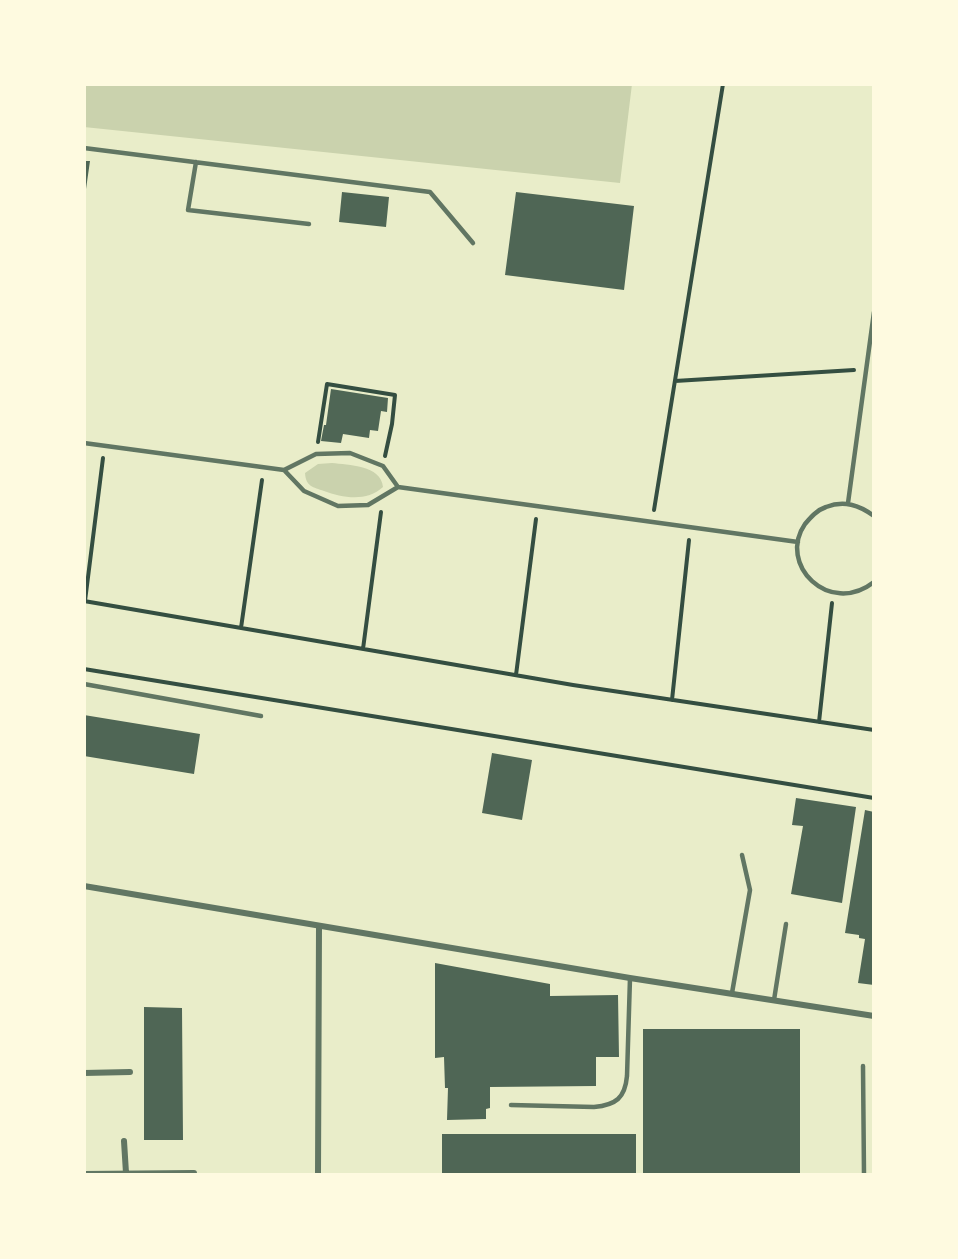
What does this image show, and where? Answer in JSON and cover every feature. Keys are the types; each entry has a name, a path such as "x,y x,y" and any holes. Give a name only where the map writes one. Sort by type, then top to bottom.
{"street":[{"path":"84,886 630,978 874,1016"},
{"path":"318,1175 319,926"},
{"path":"84,1073 130,1072"},
{"path":"124,1141 126,1173"},
{"path":"84,1174 194,1173"}],"lane":[{"path":"84,148 430,192 473,243"},
{"path":"195,162 188,210 309,224"},
{"path":"848,503 874,312"},
{"path":"84,443 284,470 316,454 350,453 383,466 398,487"},
{"path":"284,470 304,490 338,506 368,505 398,487 798,542"},
{"path":"874,516 862,507 848,503 834,504 810,517 802,528 798,542 798,556 803,570 812,582 824,590 834,593 852,593 874,582"},
{"path":"84,684 261,716"},
{"path":"732,993 750,890 742,855"},
{"path":"774,1000 786,924"},
{"path":"511,1105 607,1106 623,1095 627,1076 630,978"},
{"path":"863,1066 864,1175"}],"path":[{"path":"652,522 723,84"},
{"path":"675,381 866,369"},
{"path":"316,454 327,384 395,395 383,466"},
{"path":"105,446 85,601 516,675 874,730"},
{"path":"241,628 263,467"},
{"path":"363,649 383,496"},
{"path":"516,675 537,506"},
{"path":"672,700 691,527"},
{"path":"819,722 834,593"},
{"path":"84,669 874,798"}],"green space":[{"path":"84,84 632,84 620,183 84,127"},
{"path":"332,463 370,470 381,480 383,487 370,495 347,497 309,484 305,473 318,464"}],"building":[{"path":"84,161 90,161 85,196 84,196"},
{"path":"342,192 389,197 386,227 339,222"},
{"path":"516,192 634,206 624,290 505,275"},
{"path":"331,389 388,398 387,412 381,411 378,431 370,430 369,438 343,434 341,443 321,441 324,425 326,425"},
{"path":"84,715 200,734 194,774 84,756"},
{"path":"492,753 532,760 522,820 482,813"},
{"path":"796,798 856,807 842,903 791,894 803,826 792,825"},
{"path":"865,810 874,812 874,985 858,983 865,939 859,938 859,935 845,933"},
{"path":"435,963 550,984 550,996 618,995 619,1057 596,1057 596,1086 490,1087 490,1108 486,1109 486,1119 447,1120 448,1088 445,1088 444,1057 435,1058"},
{"path":"144,1007 182,1008 183,1140 144,1140"},
{"path":"643,1029 800,1029 800,1175 643,1175"},
{"path":"442,1134 636,1134 636,1175 442,1175"}]}
